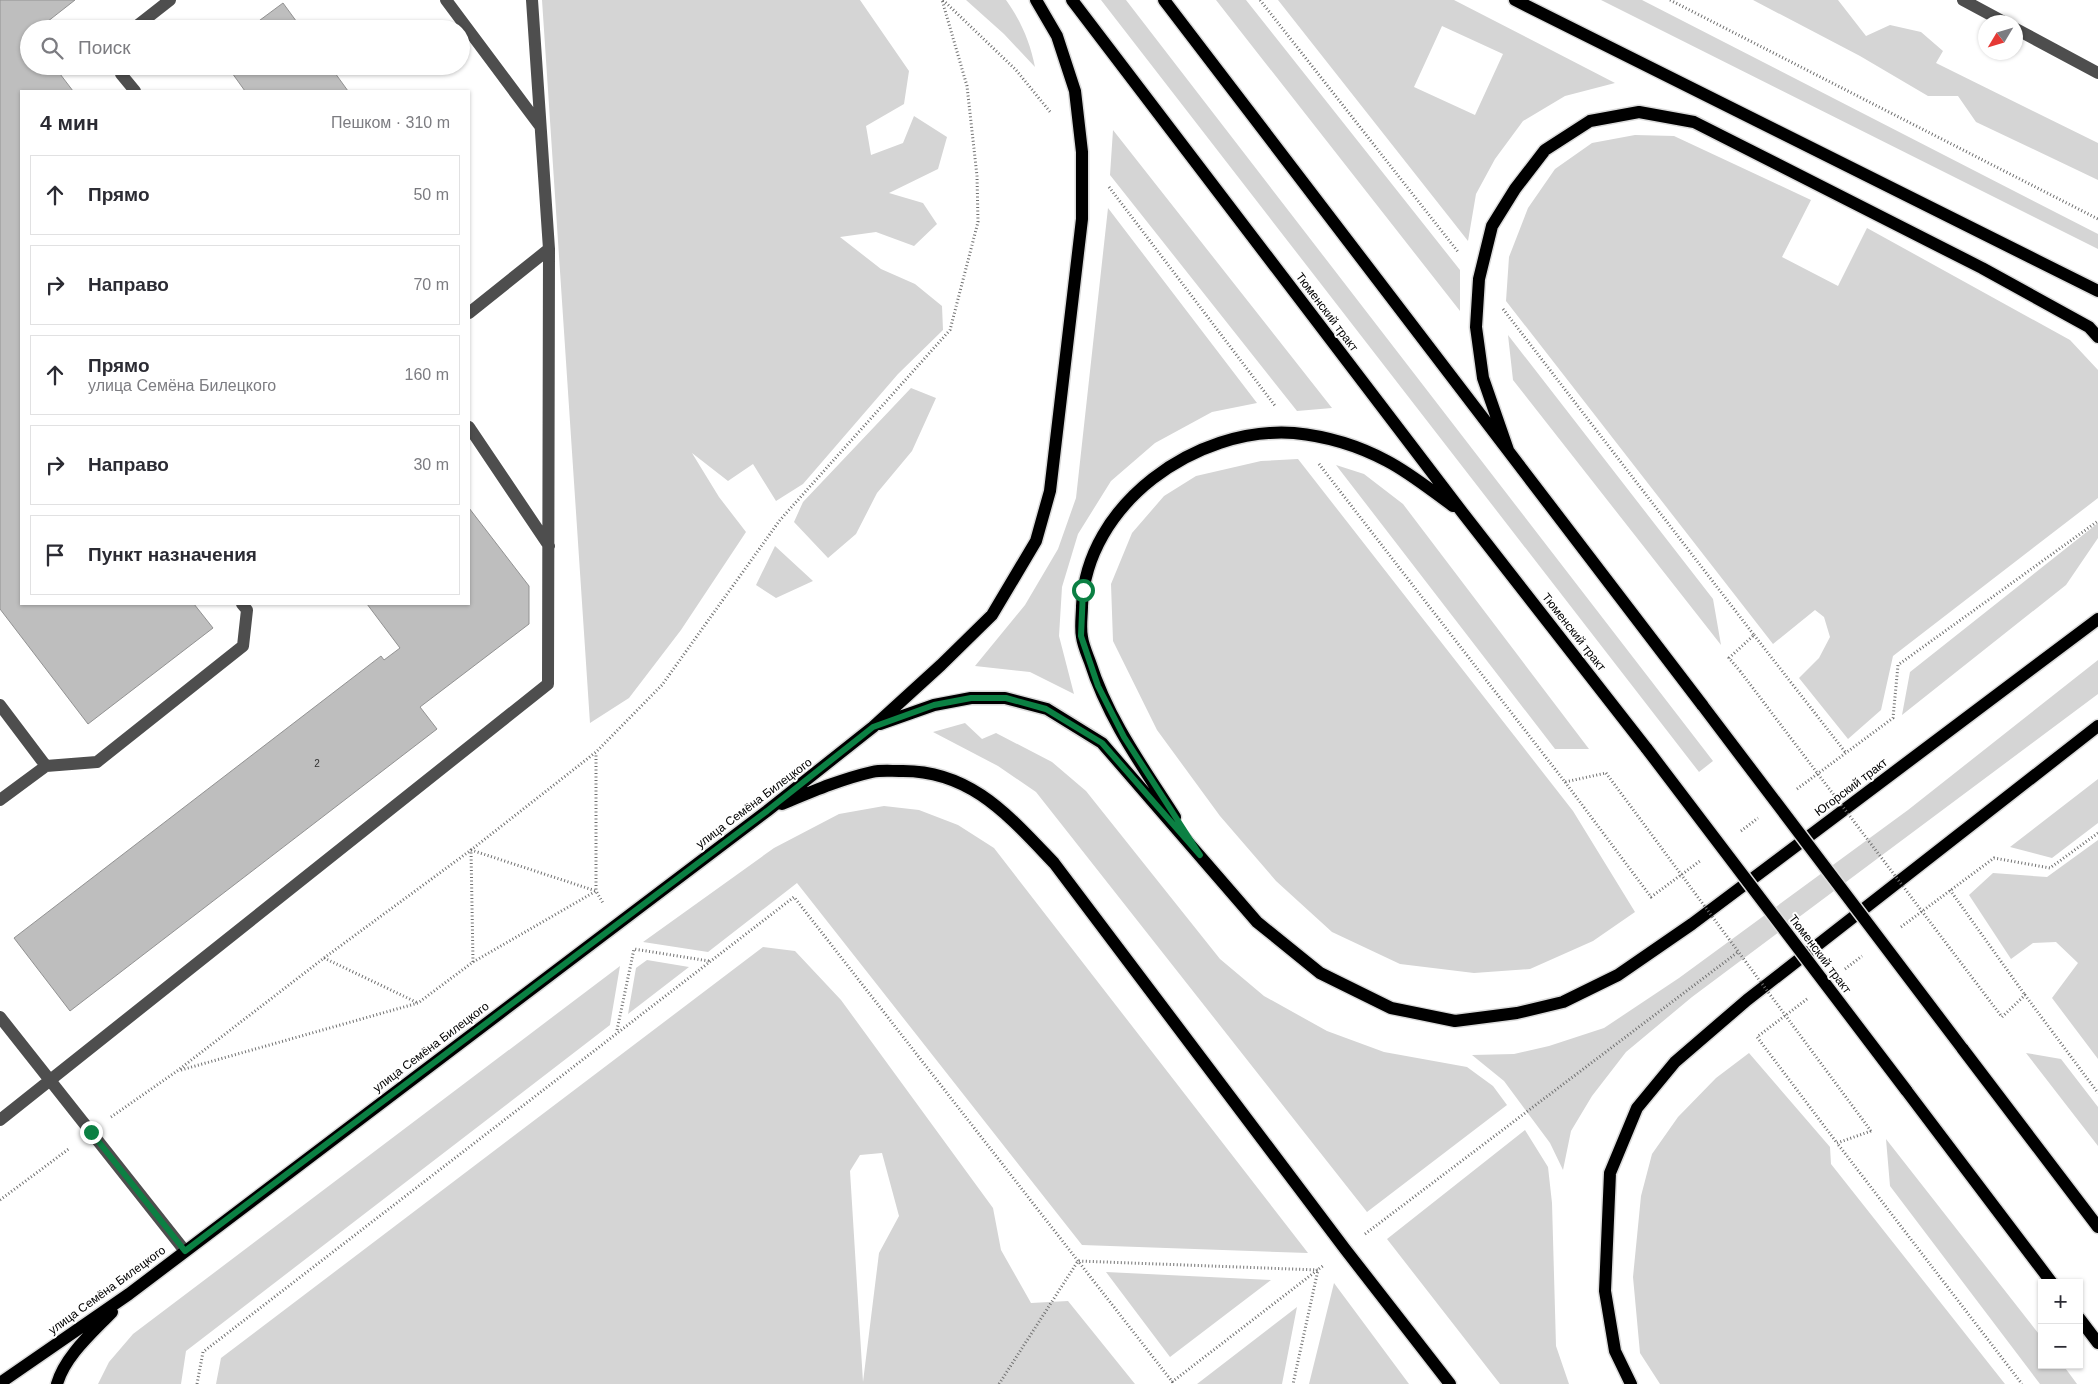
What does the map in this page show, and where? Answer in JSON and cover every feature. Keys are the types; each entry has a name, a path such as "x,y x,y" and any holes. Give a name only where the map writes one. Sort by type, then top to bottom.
{"main road":[{"path":"873,727 992,615 1036,541 1050,491 1082,219 1082,152 1075,91 1057,36 1036,0"},
{"name":"Тюменский тракт","path":"1072,0 1462,512 1647,749 2049,1279"},
{"path":"1164,0 2098,1227"},
{"path":"1515,0 2098,291"},
{"path":"1508,450 1483,378 1476,327 1479,279 1492,226 1515,189 1545,150 1590,121 1638,112 1694,122 1982,268 2089,327 2098,337"},
{"path":"1200,855 1124,737 1098,686 1081,636 1083,590 1097,545 1120,511 1160,472 1199,449 1225,440 1266,432 1295,433 1340,442 1388,461 1462,512"},
{"name":"Югорский тракт","path":"1200,855 1257,922 1320,973 1391,1008 1455,1021 1517,1013 1563,1002 1618,975 1692,924 2098,619"},
{"path":"873,727 934,705 971,698 1006,698 1046,709 1102,743 1200,855"},
{"path":"1631,1384 1615,1351 1605,1291 1610,1173 1637,1108 1675,1062 1747,1000 2098,726"},
{"name":"улица Семёна Билецкого","path":"0,1383 129,1294 767,811 873,727"},
{"path":"767,811 825,787 874,771 920,770 966,784 1010,816 1054,863 1345,1249 1450,1384"},
{"path":"57,1384 60,1374 84,1341 129,1294"},
{"path":"2083,1323 2096,1341"}],"lane":[{"path":"144,20 170,0"},
{"path":"446,0 461,20"},
{"path":"0,1120 51,1082 548,684 549,249 532,0"},
{"path":"1963,0 1991,15"},
{"path":"470,32 541,127"},
{"path":"2023,32 2098,73"},
{"path":"123,75 133,90"},
{"path":"470,312 549,249"},
{"path":"470,428 549,546"},
{"path":"0,800 46,766 97,762 243,646 247,610 243,605"},
{"path":"0,704 46,766"},
{"path":"0,1017 185,1251"}],"path":[{"path":"942,0 1016,70 1052,114"},
{"path":"0,1200 177,1071 324,958 471,850 596,752 662,685 780,520 950,330 978,222 977,176 967,86 942,0"},
{"path":"1260,0 1846,753"},
{"path":"1670,0 2098,219"},
{"path":"1082,152 1295,433 1566,782 1652,896 1706,856"},
{"path":"1792,793 1893,718 1898,665 2098,521"},
{"path":"1754,635 1729,658 2002,1017 2025,995"},
{"path":"596,752 596,891"},
{"path":"1566,782 1606,773 1872,1132 1837,1144"},
{"path":"1737,833 1761,816"},
{"path":"1896,931 1994,858 2050,868 2098,833"},
{"path":"471,850 596,891"},
{"path":"471,850 473,962"},
{"path":"1950,890 2098,1093"},
{"path":"177,1071 418,1003 473,962 596,891"},
{"path":"197,1384 203,1352 794,897 1174,1384"},
{"path":"617,1032 634,949 709,961"},
{"path":"1519,1118 1738,952"},
{"path":"1842,972 1865,955"},
{"path":"324,958 418,1003"},
{"path":"1811,996 1757,1037 2022,1384"},
{"path":"999,1384 1078,1262"},
{"path":"1078,1262 1318,1270 1293,1384"}],"shaded area":[{"path":"542,0 860,0 909,71 904,104 866,126 871,155 903,143 914,116 947,137 938,169 889,193 923,203 937,224 914,246 876,232 840,237 881,269 915,284 942,306 943,330 898,374 803,484 776,501 753,464 728,481 692,453 719,497 746,532 681,630 629,698 590,723"},
{"path":"966,0 1006,0 1024,32 1035,67 1004,34"},
{"path":"1101,0 1126,0 1713,761 1699,772"},
{"path":"1216,0 1246,0 1460,270 1460,311"},
{"path":"1278,0 1454,0 1615,83 1565,96 1523,121 1495,159 1476,194 1468,241","holes":["1442,26 1503,54 1475,115 1414,87"]},
{"path":"1601,0 1642,0 2098,234 2098,249"},
{"path":"1753,0 1838,0 1866,36 1890,25 1921,32 1943,51 1936,63 2098,143 2098,180 1976,122 1958,96 1928,96 1860,56"},
{"path":"1113,130 1332,408 1297,411 1110,175"},
{"path":"1635,135 1674,136 1811,200 1782,257 1838,286 1867,228 2070,340 2098,370 2098,498 1893,656 1881,710 1848,739 1799,678 1819,658 1830,637 1824,617 1815,610 1773,644 1506,301 1509,257 1528,208 1555,169 1592,143"},
{"path":"1108,208 1257,403 1212,412 1155,443 1111,481 1078,534 1062,587 1059,636 1074,694 1030,672 975,666 1025,605 1058,549 1076,498"},
{"path":"1508,335 1713,599 1721,645 1513,380"},
{"path":"911,388 936,398 912,451 877,493 856,534 828,558 794,522 803,502"},
{"path":"1298,459 1573,811 1635,912 1593,941 1530,969 1474,973 1400,964 1332,932 1276,881 1220,816 1157,730 1113,641 1111,584 1132,533 1164,496 1196,476 1261,461"},
{"path":"1336,465 1364,474 1403,504 1589,749 1555,749"},
{"path":"2098,523 2098,538 2066,585 1902,715 1910,672"},
{"path":"775,546 813,581 776,598 756,585"},
{"path":"2098,660 2098,694 1692,997 1626,1052 1592,1096 1571,1131 1563,1170 1550,1143 1504,1081 1472,1055 1514,1054 1549,1046 1604,1028 1679,978 1908,810"},
{"path":"965,723 982,739 996,733 1052,762 1086,791 1220,959 1264,996 1327,1031 1384,1052 1467,1067 1493,1086 1507,1105 1367,1212 1036,792 998,766 933,732"},
{"path":"2098,779 2098,823 2052,858 2010,847"},
{"path":"884,806 919,810 958,825 994,848 1308,1253 1082,1245 797,883 708,952 643,942 774,848 839,814"},
{"path":"2098,840 2098,1059 2052,998 2078,963 2056,942 2033,943 2011,959 1969,895 1993,873 2047,877"},
{"path":"763,947 795,951 841,1000 993,1208 1001,1250 1031,1303 1068,1301 1135,1384 216,1384 221,1358","holes":["882,1153 899,1216 879,1253 863,1382 850,1171 860,1155"]},
{"path":"647,960 689,967 628,1014 636,968"},
{"path":"620,966 610,1025 186,1351 181,1384 98,1384 109,1362 133,1334"},
{"path":"1749,1053 1830,1147 1831,1164 2005,1384 1660,1384 1640,1353 1633,1277 1641,1196 1652,1154 1678,1117 1716,1078"},
{"path":"2026,1053 2061,1059 2098,1107 2098,1146"},
{"path":"1525,1130 1548,1167 1552,1203 1556,1346 1569,1384 1500,1384 1387,1239"},
{"path":"1886,1139 2038,1333 2038,1369 2066,1369 2077,1384 2040,1384 1890,1186"},
{"path":"1106,1272 1271,1280 1170,1357"},
{"path":"1334,1283 1409,1384 1309,1384"},
{"path":"1297,1307 1282,1384 1197,1384"}],"building":[{"path":"0,0 75,0 49,20 20,20 20,75 61,75 72,90 20,90 20,605 195,605 213,628 88,724 0,609"},
{"path":"283,3 295,20 260,20"},
{"path":"233,75 336,75 347,90 244,90"},
{"path":"470,509 529,586 529,624 420,707 437,729 70,1011 14,938 381,656 384,660 400,648 368,605 470,605"}],"route":[{"path":"91,1132 185,1251 767,811 873,727 934,705 971,698 1006,698 1046,709 1102,743 1200,855 1124,737 1098,686 1081,636 1083,590"}]}
